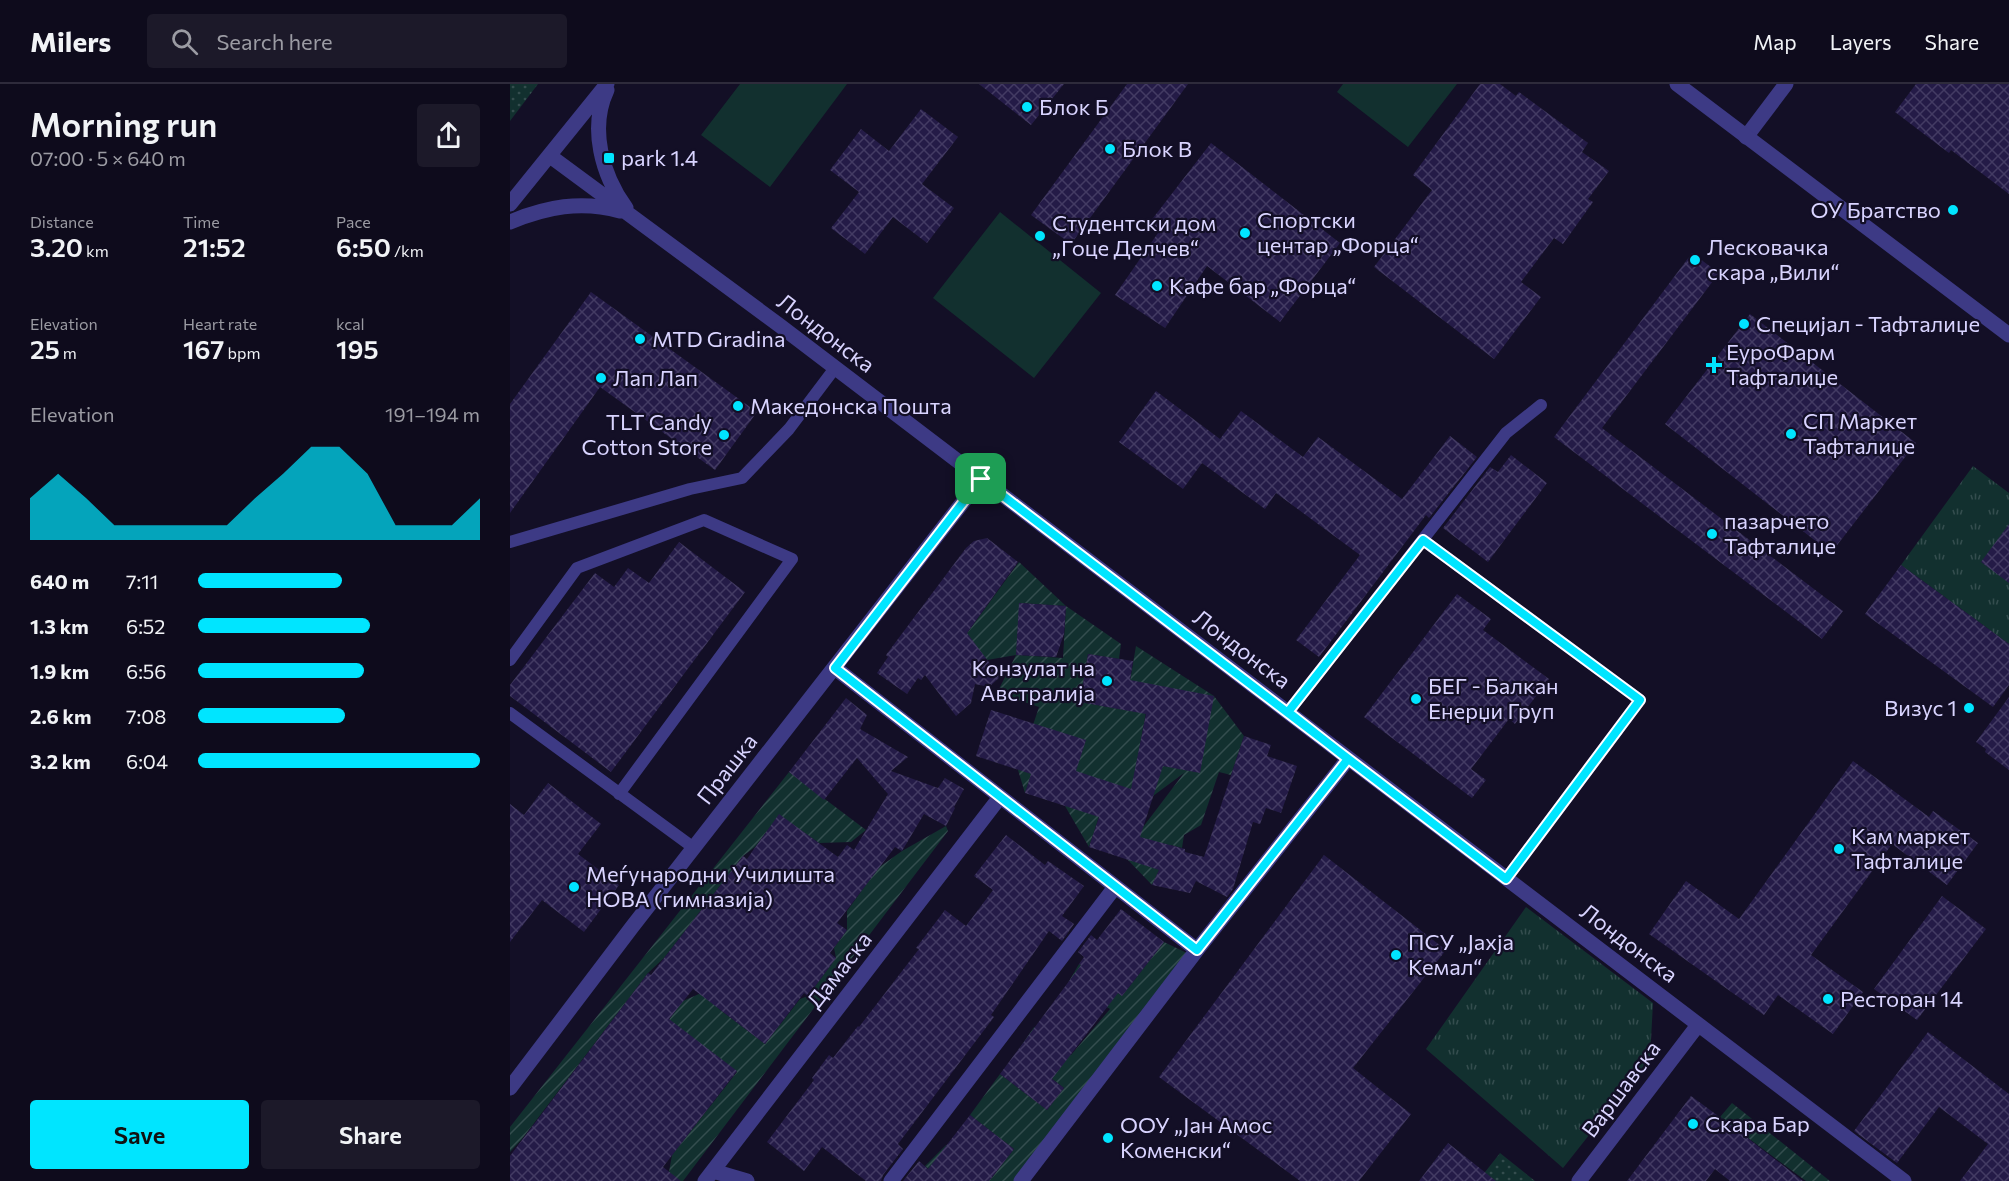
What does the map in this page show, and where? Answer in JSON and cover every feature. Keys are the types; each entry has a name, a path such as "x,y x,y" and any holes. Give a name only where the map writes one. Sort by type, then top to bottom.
{"street":[{"path":"510,204 608,84"},
{"path":"608,84 598,117 598,138 609,180 631,216"},
{"path":"1677,84 2009,335"},
{"path":"1746,137 1786,84"},
{"name":"Лондонска","path":"550,156 835,368 1904,1181"},
{"path":"510,222 541,210 579,205 596,205 631,216"},
{"name":"Прашка","path":"510,1088 981,479"},
{"path":"835,668 1197,950"},
{"path":"1021,1181 1197,950 1348,759"},
{"name":"Дамаска","path":"709,1176 1000,797"},
{"path":"891,1181 1115,887"},
{"name":"Варшавска","path":"1579,1181 1698,1025"},
{"name":"Дамаска","path":"709,1176 747,1181"}],"lane":[{"path":"510,542 690,489 742,478 789,429 835,368"},
{"path":"1288,712 1506,433 1541,405"},
{"path":"510,660 578,568 704,520 792,559 619,794"},
{"path":"1423,540 1640,700 1506,879"},
{"path":"510,713 694,849"}],"green space":[{"path":"510,84 538,84 510,121"},
{"path":"740,84 847,84 770,187 701,135"},
{"name":"Спортски центар „Форца“","path":"1343,84 1457,84 1408,147 1337,92"},
{"path":"1000,212 1101,293 1034,378 933,298"},
{"path":"1973,466 2009,493 2009,644 1901,565"},
{"path":"1019,562 1066,606 1020,603 1016,655 987,660 965,636"},
{"path":"1066,606 1121,644 1119,659 1088,654 1080,702 1125,710 1136,646 1214,696 1244,736 1231,775 1219,772 1201,825 1184,835 1182,848 1171,845 1152,885 1127,859 1134,839 1184,773 1153,796 1110,783 1089,847 1065,806 1047,728 1025,793 1018,770 1039,707 997,693 1016,655 1063,658","holes":["1151,685 1186,770 1137,761"]},
{"path":"789,772 866,830 851,842 819,843 779,815 755,847 743,856 664,958 648,973 510,1152 510,1127"},
{"path":"946,826 948,831 683,1181 662,1181 669,1172 672,1155 737,1072 668,1021 683,1001 708,990 719,1009 765,1044 800,999 808,996 836,958 834,948 847,930 847,911 878,868 902,851"},
{"path":"1526,907 1653,1003 1650,1058 1563,1168 1426,1049"},
{"path":"1164,942 1193,956 1021,1181 943,1181 925,1166 946,1145 991,1179 1014,1149 970,1115 1000,1074 1047,1110 1064,1088 1017,1052 1034,1027 1071,1055 1110,1009 1068,983 1079,964 1122,996"},
{"path":"1732,1103 1830,1181 1806,1181 1720,1117"},
{"path":"1500,1153 1535,1181 1478,1181"}],"building":[{"name":"Блок Б","path":"979,84 1064,84 1031,125"},
{"name":"Блок В","path":"1127,84 1188,84 1071,244 1031,215"},
{"path":"1480,84 1500,84 1516,96 1519,92 1588,143 1582,152 1609,171 1588,199 1593,202 1563,244 1554,238 1521,282 1541,297 1494,359 1374,267 1432,190 1413,175"},
{"path":"1916,84 2009,84 2009,194 1951,150 1949,153 1895,112"},
{"path":"921,109 958,137 922,184 954,208 927,243 893,217 865,254 831,228 859,192 830,170 861,129 889,151"},
{"name":"Спортски центар „Форца“","path":"1211,143 1340,243 1280,322 1207,266 1165,328 1115,295 1160,230 1150,222"},
{"path":"1692,253 1719,273 1602,428 1843,611 1822,639 1554,437"},
{"path":"591,292 757,412 715,470 600,387 510,513 510,404"},
{"name":"СП Маркет Тафталиџе","path":"1750,314 1916,443 1831,553 1665,424"},
{"path":"1156,391 1220,439 1241,411 1303,457 1318,437 1402,499 1450,436 1477,457 1429,518 1426,515 1319,657 1296,640 1360,555 1276,493 1265,509 1202,463 1183,489 1119,442"},
{"path":"1511,455 1547,483 1488,562 1443,528 1490,467 1498,472"},
{"path":"2009,524 2009,583 1981,562"},
{"path":"987,538 1018,562 967,633 1000,677 989,687 975,684 971,703 956,716 925,675 921,680 918,678 907,694 877,673 888,657 886,655 966,548 974,541"},
{"path":"679,542 745,592 611,772 510,696 510,685 595,573 614,587 628,568 649,583"},
{"path":"1901,565 2009,644 2009,685 1993,707 1865,614"},
{"name":"БЕГ - Балкан Енерџи Груп","path":"1457,594 1491,619 1483,630 1549,679 1515,724 1509,719 1471,769 1486,780 1472,798 1364,717"},
{"path":"1019,603 1066,606 1064,634 1056,657 1016,655"},
{"path":"1088,654 1133,661 1130,680 1214,696 1200,773 1163,766 1140,837 1185,849 1185,852 1204,857 1244,736 1271,745 1267,756 1297,766 1281,813 1266,808 1260,824 1253,822 1233,889 1227,897 1196,881 1190,893 1152,885 1159,870 1089,847 1099,817 1025,793 1031,774 976,756 991,710 1086,740 1076,771 1131,789 1146,714 1080,702"},
{"path":"2009,697 2009,770 1985,752 1986,749 1976,742"},
{"path":"846,698 867,715 860,729 908,757 891,771 938,788 945,778 964,789 946,826 924,814 902,851 895,847 837,923 847,930 830,953 836,958 808,996 804,993 765,1044 693,989 669,1019 737,1071 663,1167 681,1181 510,1181 510,1156 648,973 651,975 743,856 747,859 779,814 838,857 847,845 854,850 888,794 857,758 824,800 789,772"},
{"path":"1853,761 1929,817 1933,811 1978,843 1947,885 1892,844 1811,955 1863,992 1833,1034 1778,995 1764,1015 1649,934 1686,881 1739,919"},
{"path":"548,783 601,824 578,854 619,885 584,932 542,900 510,942 510,804 524,815"},
{"path":"1006,835 1045,865 1048,861 1084,886 1062,916 1074,924 1062,941 1049,931 991,1015 994,1017 898,1144 903,1149 881,1181 866,1181 822,1147 804,1171 767,1142 814,1080 812,1078 829,1055 833,1058 859,1027 919,949 916,948 945,910 966,926 993,890 974,876"},
{"path":"1324,855 1446,950 1353,1068 1411,1114 1359,1181 1300,1181 1159,1077"},
{"path":"1942,896 1986,929 1917,1020 1874,989"},
{"path":"1121,909 1164,942 1122,996 1118,993 1052,1079 1064,1088 1047,1110 1000,1074 1081,965 1079,964 1084,957 1078,952 1091,935 1097,940"},
{"path":"1928,1032 2009,1094 2009,1181 1960,1181 1988,1144 1939,1107 1897,1163 1854,1131"},
{"path":"1691,1096 1803,1181 1730,1181 1715,1169 1706,1181 1627,1181"},
{"path":"970,1115 1014,1149 989,1181 903,1181 919,1161 928,1169"},
{"path":"1448,1143 1496,1181 1419,1181"}],"place":[{"name":"Блок Б","path":"1027,107"},
{"name":"Блок В","path":"1110,149"},
{"name":"park 1.4","path":"609,158"},
{"name":"ОУ Братство","path":"1953,210"},
{"name":"Спортски центар „Форца“","path":"1245,233"},
{"name":"Студентски дом „Гоце Делчев“","path":"1040,236"},
{"name":"Лесковачка скара „Вили“","path":"1695,260"},
{"name":"Кaфе бар „Форца“","path":"1157,286"},
{"name":"Специјал - Тафталиџе","path":"1744,324"},
{"name":"MTD Gradina","path":"640,339"},
{"name":"ЕуроФарм Тафталиџе","path":"1714,365"},
{"name":"Лап Лап","path":"601,378"},
{"name":"Македонска Пошта","path":"738,406"},
{"name":"СП Маркет Тафталиџе","path":"1791,434"},
{"name":"TLT Candy Cotton Store","path":"724,435"},
{"name":"пазарчето Тафталиџе","path":"1712,534"},
{"name":"Конзулат на Австралија","path":"1107,681"},
{"name":"БЕГ - Балкан Енерџи Груп","path":"1416,699"},
{"name":"Визус 1","path":"1969,708"},
{"name":"Кам маркет Тафталиџе","path":"1839,849"},
{"name":"Меѓународни Училишта НОВА (гимназија)","path":"574,887"},
{"name":"ПСУ „Јахја Кемал“","path":"1396,955"},
{"name":"Ресторан 14","path":"1828,999"},
{"name":"Скара Бар","path":"1693,1124"},
{"name":"ООУ „Јан Амос Коменски“","path":"1108,1138"}],"route":[{"path":"981,479 835,668 1197,950 1348,759 1288,712 1423,540 1640,700 1506,879 1288,712 981,479"}]}
